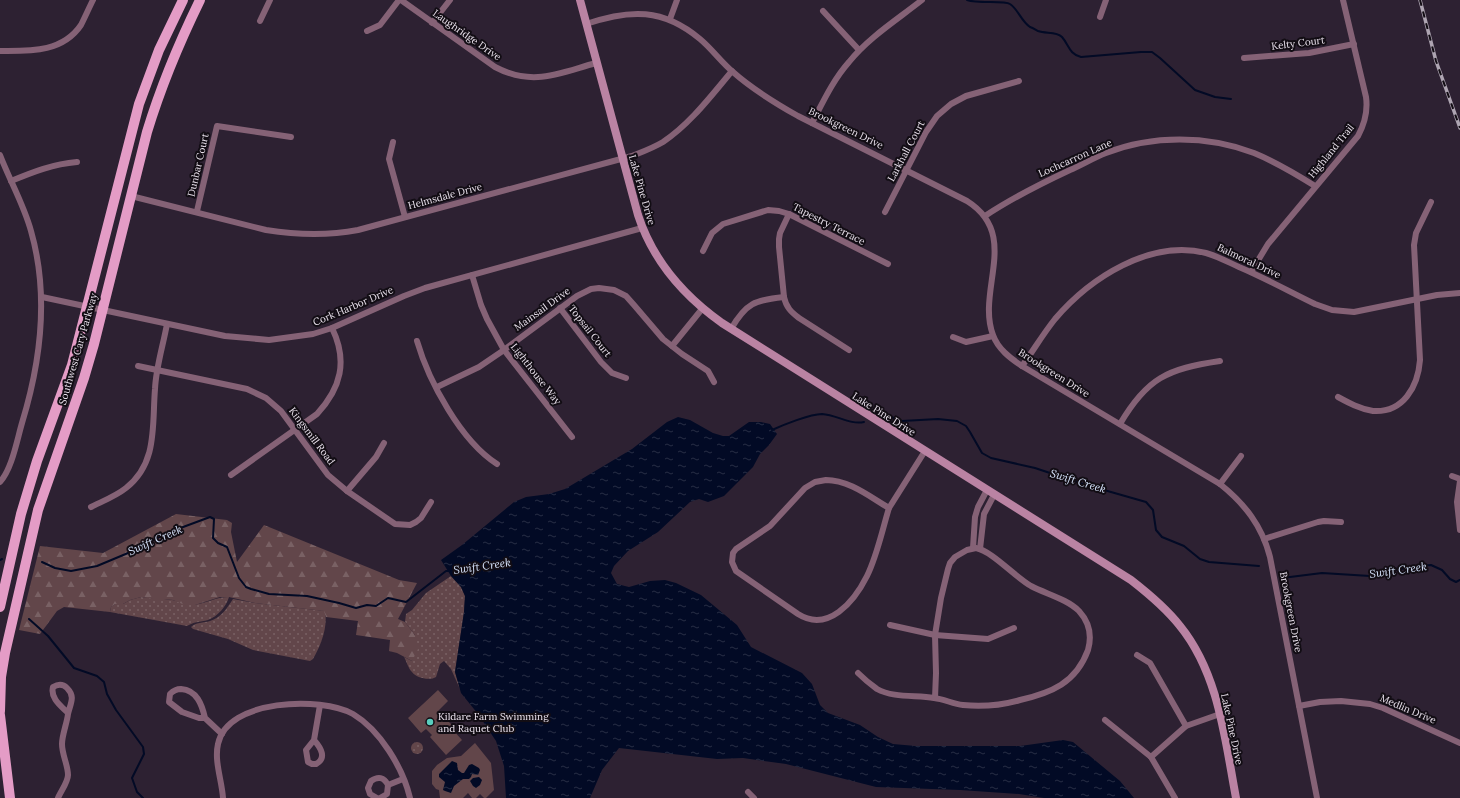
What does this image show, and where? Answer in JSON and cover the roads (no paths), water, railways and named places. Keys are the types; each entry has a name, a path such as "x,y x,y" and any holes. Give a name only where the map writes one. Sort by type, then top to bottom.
{"main road":[{"name":"Southwest Cary Parkway","path":"0,607 21,514 37,461 72,365 139,104 159,50 182,0"},
{"name":"Southwest Cary Parkway","path":"0,711 5,653 38,510 84,378 103,310 147,132 156,102 176,51 200,0"},
{"path":"0,714 10,798"}],"street":[{"path":"0,51 37,51 59,44 70,37 78,29 93,0"},
{"path":"260,21 270,0"},
{"path":"367,31 380,24 400,0"},
{"name":"Laughridge Drive","path":"400,0 495,67 512,74 524,77 539,78 596,62"},
{"path":"432,23 450,0"},
{"name":"Lake Pine Drive","path":"580,0 642,228 668,273 686,294 702,309 730,329 1131,580 1153,597 1180,626 1194,646 1208,674 1220,714 1236,798"},
{"path":"670,19 677,0"},
{"path":"812,123 839,74 859,50 922,0"},
{"path":"1100,17 1106,0"},
{"name":"Highland Trail","path":"1252,272 1268,244 1358,136 1365,121 1367,105 1366,97 1343,0"},
{"path":"823,12 859,50"},
{"name":"Brookgreen Drive","path":"586,24 627,14 645,14 670,19 702,40 732,72 774,102 812,123 906,169 976,207 991,227 996,256 989,314 993,336 1006,355 1220,484 1237,498 1254,518 1264,539 1271,564 1317,798"},
{"name":"Kelty Court","path":"1244,58 1310,53 1354,44"},
{"name":"Helmsdale Drive","path":"131,196 197,211 266,230 319,235 345,232 623,158 652,148 668,138 691,118 732,72"},
{"name":"Larkhall Court","path":"885,212 906,169 937,116 951,104 966,96 1019,81"},
{"name":"Dunbar Court","path":"197,211 217,126 291,137"},
{"name":"Lochcarron Lane","path":"984,216 1032,188 1106,153 1155,141 1202,140 1233,146 1262,156 1316,186"},
{"path":"393,142 390,159 405,217"},
{"path":"0,155 31,231 39,271 42,297 38,350 33,383 9,466 0,482"},
{"path":"11,181 43,168 77,162"},
{"path":"1338,397 1357,407 1377,411 1396,405 1407,397 1412,391 1418,376 1420,360 1414,245 1416,234 1431,202"},
{"name":"Tapestry Terrace","path":"703,251 712,233 723,224 768,210 789,214 888,264"},
{"path":"789,214 780,232 779,240 784,297 788,308 793,314 849,350"},
{"name":"Cork Harbor Drive","path":"42,297 224,336 259,340 296,337 313,334 332,328 425,288 642,228"},
{"name":"Balmoral Drive","path":"1022,366 1047,330 1066,308 1084,292 1107,275 1138,258 1156,252 1168,250 1198,251 1220,258 1252,272 1315,304 1332,310 1354,312 1450,293 1460,293"},
{"name":"Lighthouse Way","path":"472,275 486,319 504,350 572,437"},
{"name":"Mainsail Drive","path":"436,387 479,367 577,296 591,289 614,290 626,296 663,339 708,371 714,382"},
{"path":"730,329 743,311 750,305 762,300 784,297"},
{"name":"Topsail Court","path":"560,308 601,362 612,373 626,378"},
{"path":"672,346 702,309"},
{"path":"91,507 126,488 137,477 147,461 151,450 153,434 157,370 167,324"},
{"path":"231,475 317,414 326,404 337,385 341,367 340,349 332,328"},
{"path":"953,337 966,342 993,336"},
{"path":"417,340 421,354 448,410 478,449 497,464"},
{"path":"1120,424 1136,398 1159,378 1176,370 1220,361"},
{"name":"Kingsmill Road","path":"138,366 227,384 258,393 278,408 328,475 346,491 386,520 395,524 410,525 421,518 431,502"},
{"path":"346,491 376,457 384,442"},
{"path":"889,508 847,484 834,480 815,482 800,493 770,526 736,549 732,558 732,565 736,571 804,618 815,621 827,619 839,612 856,593 867,576 889,508 925,451"},
{"path":"1220,484 1241,456"},
{"path":"1452,476 1460,480 1457,502 1460,530"},
{"path":"977,549 975,517 978,507 990,492"},
{"path":"1264,539 1318,522 1341,522"},
{"path":"858,673 878,689 889,694 935,698 961,705 996,705 1012,702 1048,692 1066,682 1074,674 1080,667 1088,648 1090,631 1088,623 1078,610 1070,604 1030,585 977,549 961,552 950,563 941,598 935,635 935,698"},
{"path":"890,625 935,635 988,639 1014,628"},
{"path":"1137,655 1150,663 1186,726"},
{"path":"205,718 191,716 177,709 170,702 170,694 174,690 178,689 192,692 199,700 205,718 222,734"},
{"name":"Medlin Drive","path":"1299,706 1336,701 1370,704 1383,708 1460,743"},
{"path":"223,798 217,753 218,744 222,734 230,724 248,713 267,707 294,703 335,707 353,715 366,724 396,762 404,779 410,798"},
{"path":"314,740 320,705"},
{"path":"58,798 68,776 62,744 68,713"},
{"path":"1151,757 1186,726 1220,714"},
{"path":"1105,720 1151,757 1175,798"},
{"path":"381,778 384,779 388,785 388,791 387,794 379,798 372,796 369,791 369,784 374,779 381,778"},
{"path":"388,785 404,779"},
{"path":"748,792 754,798"}],"water":[{"path":"678,417 690,420 713,433 723,436 729,436 749,422 770,424 777,434 760,454 753,467 724,496 708,502 699,499 690,502 658,532 628,551 614,566 611,573 617,584 629,587 650,581 665,580 676,583 701,595 737,625 751,647 802,673 812,684 820,705 828,713 860,725 878,737 893,744 916,746 1020,746 1063,740 1073,742 1120,781 1134,798 1044,798 1019,794 960,790 876,787 786,764 743,758 717,759 619,748 602,770 590,798 506,798 504,766 496,741 478,714 461,693 455,672 465,596 461,587 451,576 441,560 462,545 514,502 526,497 549,494 565,489 632,449 667,422"},
{"path":"452,761 457,763 458,770 462,773 464,773 469,765 472,764 480,770 478,775 472,774 469,779 463,779 454,786 451,793 443,790 445,782 439,777 439,774"},
{"path":"479,777 482,780 480,785 476,788 470,781 473,778"}],"waterway":[{"path":"967,0 978,2 1002,2 1010,4 1024,22 1030,27 1041,32 1060,35 1077,56 1081,57 1152,52 1195,90 1215,97 1231,99"},
{"name":"Swift Creek","path":"772,430 817,414 833,416 859,423 864,422"},
{"name":"Swift Creek","path":"886,415 902,421 938,419 957,421 966,426 982,453 991,458 1035,468 1083,484 1146,502 1153,510 1156,530 1162,537 1184,546 1200,559 1209,562 1259,566"},
{"name":"Swift Creek","path":"42,562 55,568 71,571 97,566 140,548 167,533 210,517 214,519 213,538 218,543 227,547 239,578 246,587 269,594 307,596 356,608 367,605 376,606 388,598 406,602 446,571 450,571"},
{"name":"Swift Creek","path":"1282,578 1322,573 1370,576 1410,567 1431,565 1442,570 1450,579 1456,582 1460,580"},
{"path":"29,619 48,636 74,668 97,676 104,682 107,694 116,710 143,747 144,754 132,778 137,792 143,798"}],"railway":[{"path":"1420,0 1436,61 1460,128"}],"place":[{"name":"Kildare Farm Swimming and Raquet Club","path":"430,722"}]}
